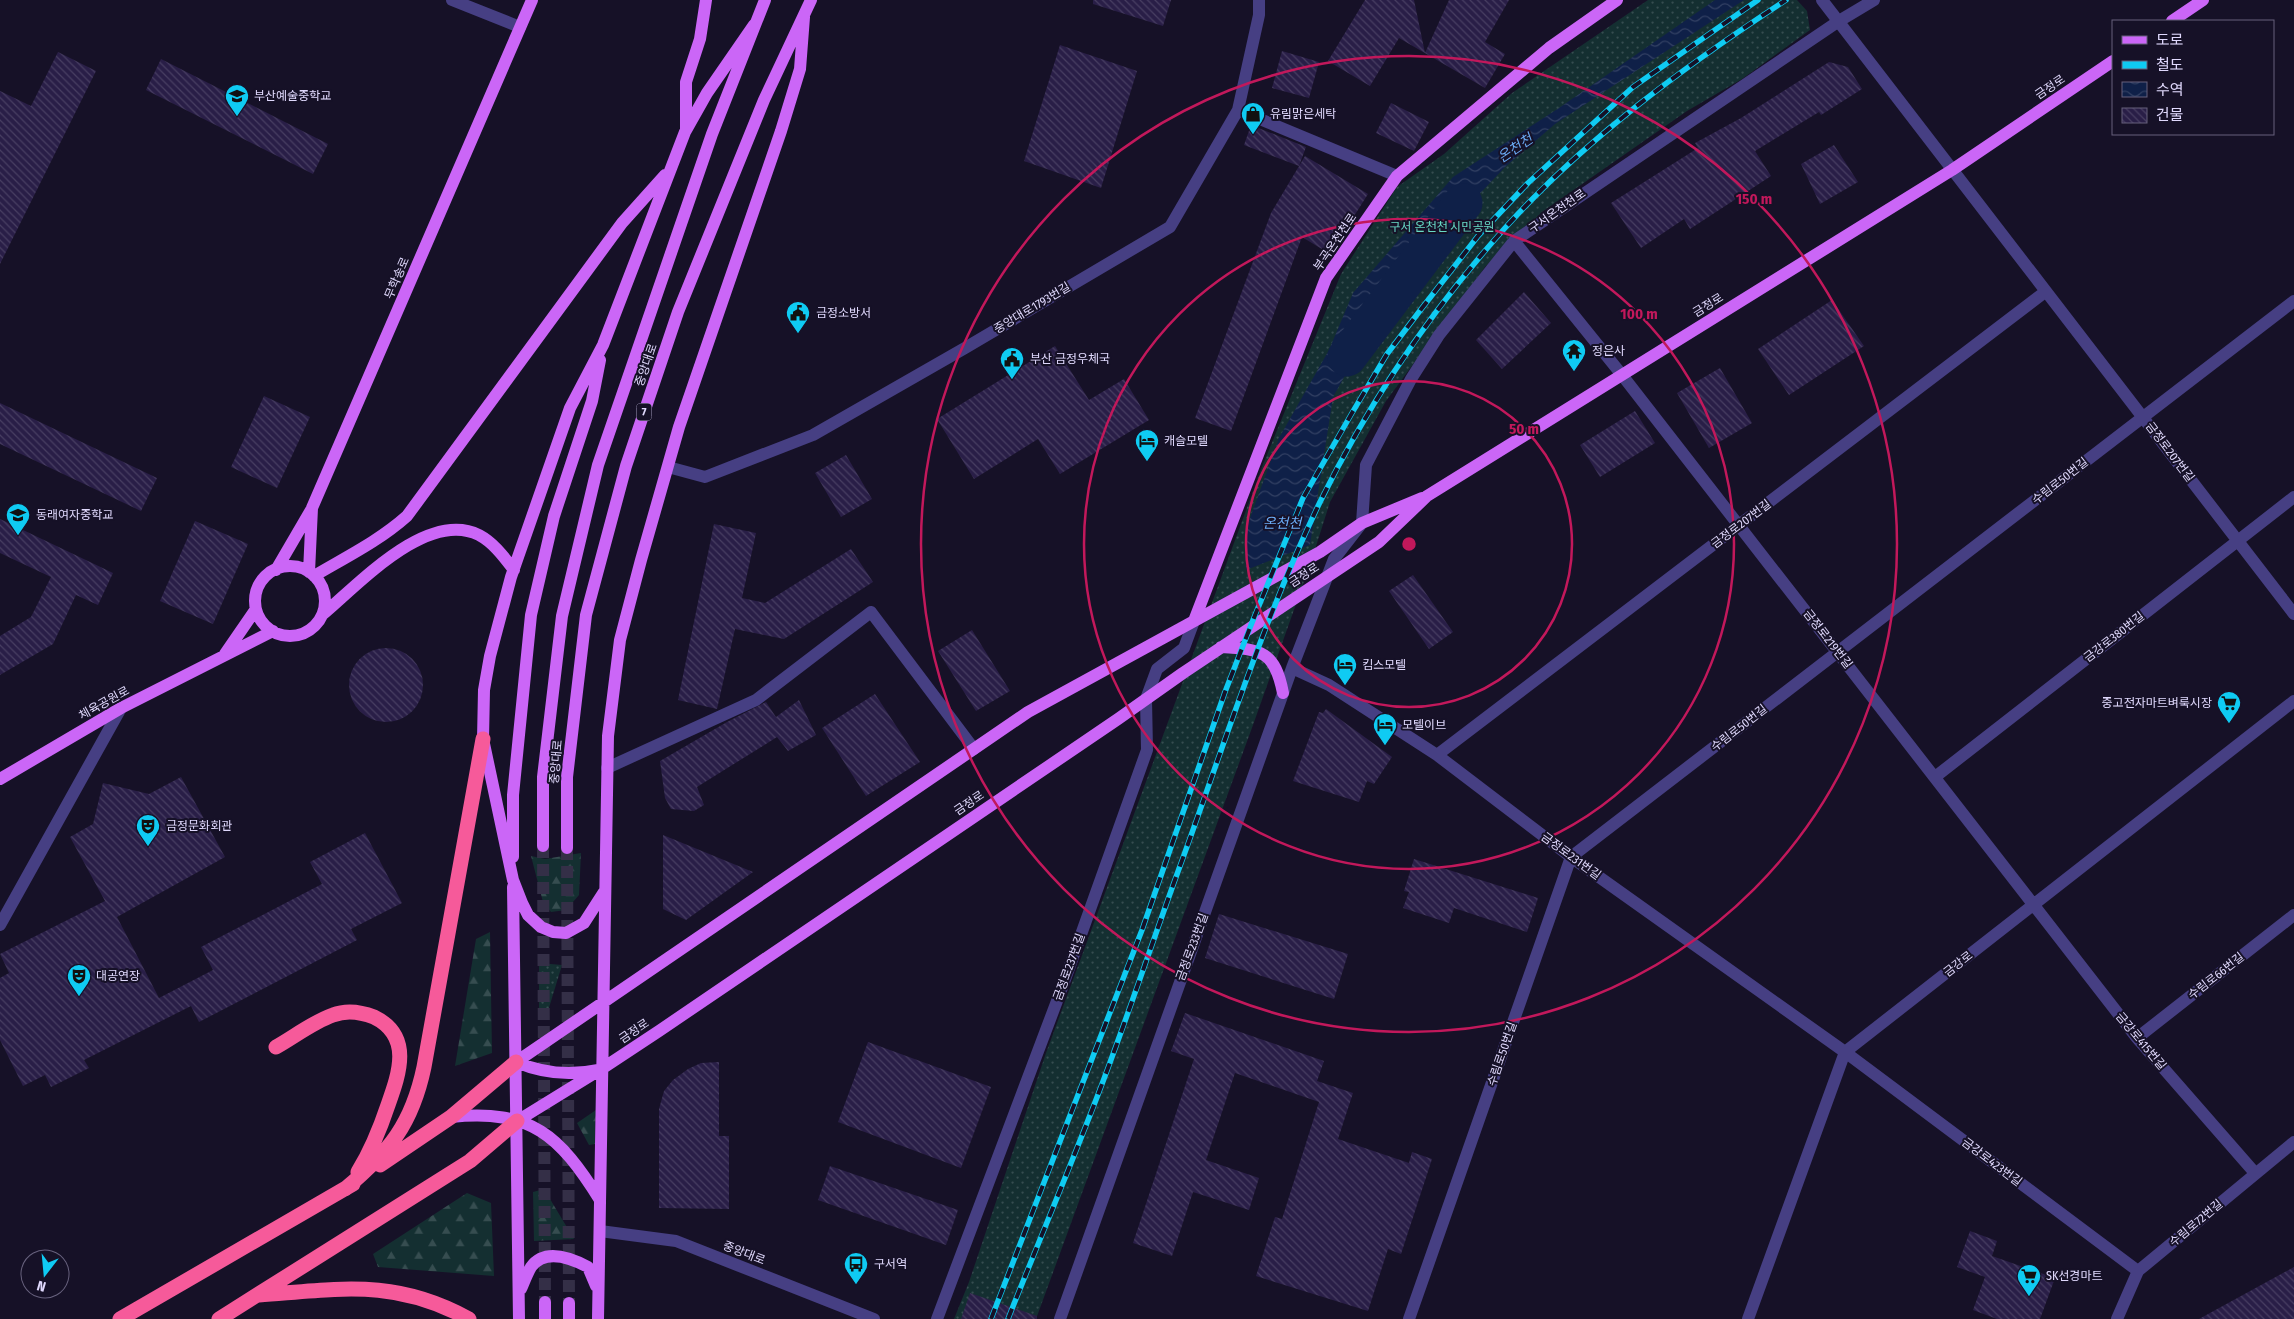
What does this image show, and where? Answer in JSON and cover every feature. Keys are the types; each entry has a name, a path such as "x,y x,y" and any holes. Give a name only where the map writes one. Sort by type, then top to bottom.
{"highway":[{"path":"345,1189 386,1151 405,1124 417,1097 483,738"},
{"path":"276,1047 331,1015 348,1012 377,1019 388,1027 396,1037 400,1060 392,1094 372,1147 359,1170 345,1189"},
{"path":"122,1317 345,1189 451,1117 516,1062"},
{"path":"219,1319 470,1161 517,1121"},
{"path":"258,1295 346,1289 397,1291 438,1303 469,1319"}],"main road":[{"name":"무학송로","path":"311,574 312,508 532,0"},
{"path":"686,132 686,82 700,39 706,0"},
{"name":"중앙대로","path":"542,846 543,777 562,616 598,465 712,134 765,0"},
{"name":"중앙대로","path":"567,848 567,776 586,616 626,466 678,312 764,100 811,0"},
{"name":"부곡온천천로","path":"1199,618 1326,278 1397,176 1549,48 1617,0"},
{"path":"2173,20 2203,0"},
{"path":"598,1319 605,1000 608,736 620,640 679,427 782,131 800,69 804,17"},
{"path":"605,891 589,917 579,927 566,933 553,932 541,927 528,914 513,880 483,738 484,690 490,656 514,570 570,408 602,345 686,132 707,93 754,25"},
{"name":"금정로","path":"516,1062 1028,712 1320,552 1362,523 1389,510 1427,496 1952,170 2112,62"},
{"path":"311,574 370,545 388,533 407,516 622,223 670,170"},
{"path":"519,1319 513,795 531,615 554,516 592,401 602,345"},
{"name":"금정로","path":"517,1121 603,1068 1183,672 1379,542 1427,496"},
{"path":"276,570 312,508"},
{"path":"322,615 324,595 320,583 311,574 291,567 276,570 266,576 259,585 255,600 256,609 262,622 273,632 284,635 300,634 314,626 322,615 409,544 435,533 457,530 481,536 495,547 514,570"},
{"name":"체육공원로","path":"224,656 256,609"},
{"name":"체육공원로","path":"0,779 121,708 273,632"},
{"path":"1221,647 1246,648 1265,654 1279,671 1283,693"},
{"path":"516,1062 529,1068 568,1073 603,1068"},
{"path":"451,1117 495,1116 538,1128 555,1141 583,1173 600,1200"},
{"path":"519,1291 532,1267 543,1257 570,1257 588,1267 598,1290"},
{"path":"545,1302 545,1319"},
{"path":"569,1303 569,1319"}],"street":[{"path":"452,0 520,27"},
{"name":"중앙대로1793번길","path":"668,468 705,477 813,435 1170,227 1238,110 1259,14 1259,0"},
{"path":"1822,0 1952,170"},
{"name":"구서온천천로","path":"1362,523 1366,465 1411,379 1439,335 1514,241 1835,16 1874,0"},
{"path":"1238,110 1397,176"},
{"name":"금정로207번길","path":"1952,170 2294,614"},
{"name":"금정로219번길","path":"1514,241 1622,375 2033,904"},
{"name":"금정로207번길","path":"1437,755 2045,292"},
{"name":"수림로50번길","path":"1409,1319 1571,857 2294,301"},
{"name":"금강로380번길","path":"1934,777 2294,498"},
{"name":"금정로233번길","path":"1060,1319 1292,668 1334,559 1362,523"},
{"path":"607,768 756,700 871,612 974,749"},
{"name":"금정로237번길","path":"937,1319 1063,985 1147,750 1146,699 1157,669 1184,648 1199,618"},
{"name":"금정로231번길","path":"1292,668 1328,686 1437,755 1571,857 1845,1052"},
{"name":"금강로","path":"1845,1052 2294,701"},
{"path":"0,925 121,708"},
{"name":"금강로415번길","path":"2033,904 2137,1038 2255,1173"},
{"name":"수림로66번길","path":"2137,1038 2294,915"},
{"path":"1748,1319 1845,1052"},
{"name":"금강로423번길","path":"1845,1052 2138,1271"},
{"name":"수림로72번길","path":"2117,1319 2138,1271 2294,1142"},
{"name":"중앙대로","path":"600,1231 676,1241 874,1319"}],"green space":[{"name":"구서 온천천 시민공원","path":"1648,0 1797,0 1807,11 1810,30 1742,79 1687,111 1542,212 1485,267 1386,401 1330,502 1311,562 1253,725 1036,1319 954,1319 969,1282 1046,1053 1262,467 1341,274 1397,187 1444,154 1512,93"},
{"path":"581,853 579,895 566,910 551,912 543,902 531,856 545,859"},
{"path":"490,932 492,1053 455,1066 476,939"},
{"path":"539,963 562,965 548,1011 539,1010"},
{"path":"596,1110 595,1144 589,1145 577,1123"},
{"path":"544,1189 574,1239 534,1241 533,1192"},
{"path":"467,1193 491,1203 494,1276 378,1267 373,1254"}],"water":[{"name":"온천천","path":"1715,0 1744,0 1555,124 1505,167 1399,279 1333,397 1310,545 1246,570 1245,532 1279,438 1329,350 1353,293 1453,177 1559,108"}],"building":[{"path":"1093,0 1171,0 1163,26 1093,4"},
{"path":"1365,0 1414,0 1425,53 1449,0 1509,0 1485,42 1505,54 1485,88 1399,38 1370,86 1328,61"},
{"path":"1060,45 1137,71 1101,188 1024,161"},
{"path":"1282,51 1319,62 1309,98 1272,88"},
{"path":"58,52 96,71 0,264 0,91 31,106"},
{"name":"부산예술중학교","path":"161,59 328,144 313,174 146,90"},
{"path":"1829,62 1848,67 1862,89 1821,115 1819,112 1755,151 1771,176 1690,229 1684,219 1641,248 1611,203 1698,148 1695,143 1741,118"},
{"path":"1391,103 1429,122 1414,151 1376,133"},
{"path":"1251,125 1306,147 1299,166 1244,145"},
{"path":"1834,145 1858,182 1820,204 1801,164"},
{"path":"1305,156 1368,194 1330,254 1302,237 1231,431 1195,418 1271,213"},
{"path":"1524,292 1551,323 1502,369 1476,340"},
{"path":"1832,300 1864,346 1789,395 1758,349"},
{"path":"1055,346 1089,400 1124,379 1149,420 1060,474 1038,439 974,479 937,419"},
{"path":"1720,368 1752,423 1709,448 1677,393"},
{"path":"264,396 310,417 277,488 231,467"},
{"path":"0,403 157,478 141,511 0,444"},
{"path":"1635,411 1655,443 1600,477 1580,445"},
{"path":"846,455 872,499 841,517 815,473"},
{"path":"0,519 113,573 98,605 76,595 53,644 0,675 0,636 31,617 51,577 0,553"},
{"path":"195,521 248,544 213,624 160,601"},
{"path":"714,524 756,533 742,598 765,603 851,549 873,582 784,639 735,629 717,709 678,700"},
{"path":"1413,575 1453,632 1429,649 1389,591"},
{"path":"972,630 1010,691 976,711 938,651"},
{"path":"386,648 400,651 412,659 420,671 423,685 420,699 412,711 400,719 386,722 372,719 360,711 352,699 349,685 352,671 360,659 372,651"},
{"path":"875,694 920,762 866,796 822,728"},
{"path":"799,700 816,735 788,751 777,737 697,787 704,805 694,811 671,809 665,798 660,761 766,702 776,717"},
{"path":"1326,709 1392,757 1374,784 1367,781 1359,802 1293,781 1319,712 1323,713"},
{"path":"181,777 225,857 117,917 159,998 213,970 201,947 322,884 310,862 365,833 402,903 351,929 357,940 199,1022 191,1006 84,1060 89,1068 51,1087 45,1075 23,1086 0,1040 0,978 9,973 0,954 105,901 70,837 93,824 103,783 149,794"},
{"path":"663,835 753,872 686,920 663,909"},
{"path":"1414,859 1538,898 1527,932 1454,908 1449,923 1403,908 1409,892 1404,891"},
{"path":"1219,914 1348,954 1334,999 1205,958"},
{"path":"1185,1013 1324,1061 1317,1081 1353,1093 1338,1139 1409,1163 1412,1152 1432,1159 1401,1254 1388,1249 1368,1311 1256,1276 1275,1217 1282,1219 1319,1102 1235,1073 1206,1160 1259,1178 1249,1210 1193,1192 1172,1256 1133,1243 1194,1059 1171,1051"},
{"path":"868,1042 991,1087 961,1168 838,1122"},
{"path":"719,1062 719,1136 729,1136 729,1209 659,1208 659,1109 664,1091 673,1080 688,1069 701,1063"},
{"path":"830,1166 958,1210 946,1245 818,1200"},
{"path":"1970,1231 1997,1241 1992,1256 2055,1278 2040,1319 1997,1319 1973,1310 1985,1277 1957,1267"},
{"path":"2294,1267 2294,1319 2199,1319"},
{"path":"970,1293 1037,1316 1037,1319 961,1319"}],"waterway":[{"name":"온천천","path":"1347,357 1463,203"}],"tunnel":[{"path":"543,846 545,1302"},
{"path":"567,848 569,1303"}],"railway":[{"path":"991,1319 1142,930 1225,692 1251,625 1303,498 1352,413 1387,354 1422,308 1478,236 1528,183 1633,87 1758,0"},
{"path":"1008,1319 1109,1065 1261,640 1299,547 1320,502 1359,429 1427,324 1478,259 1536,195 1638,105 1674,77 1786,0"}],"place":[{"name":"부산예술중학교","path":"237,117"},
{"name":"유림맑은세탁","path":"1253,135"},
{"name":"금정소방서","path":"798,334"},
{"name":"정은사","path":"1574,372"},
{"name":"부산 금정우체국","path":"1012,380"},
{"name":"캐슬모텔","path":"1147,462"},
{"name":"동래여자중학교","path":"18,536"},
{"name":"킴스모텔","path":"1345,686"},
{"name":"중고전자마트벼룩시장","path":"2229,724"},
{"name":"모텔이브","path":"1385,746"},
{"name":"금정문화회관","path":"148,847"},
{"name":"대공연장","path":"79,997"},
{"name":"구서역","path":"856,1285"},
{"name":"SK선경마트","path":"2029,1297"}]}
